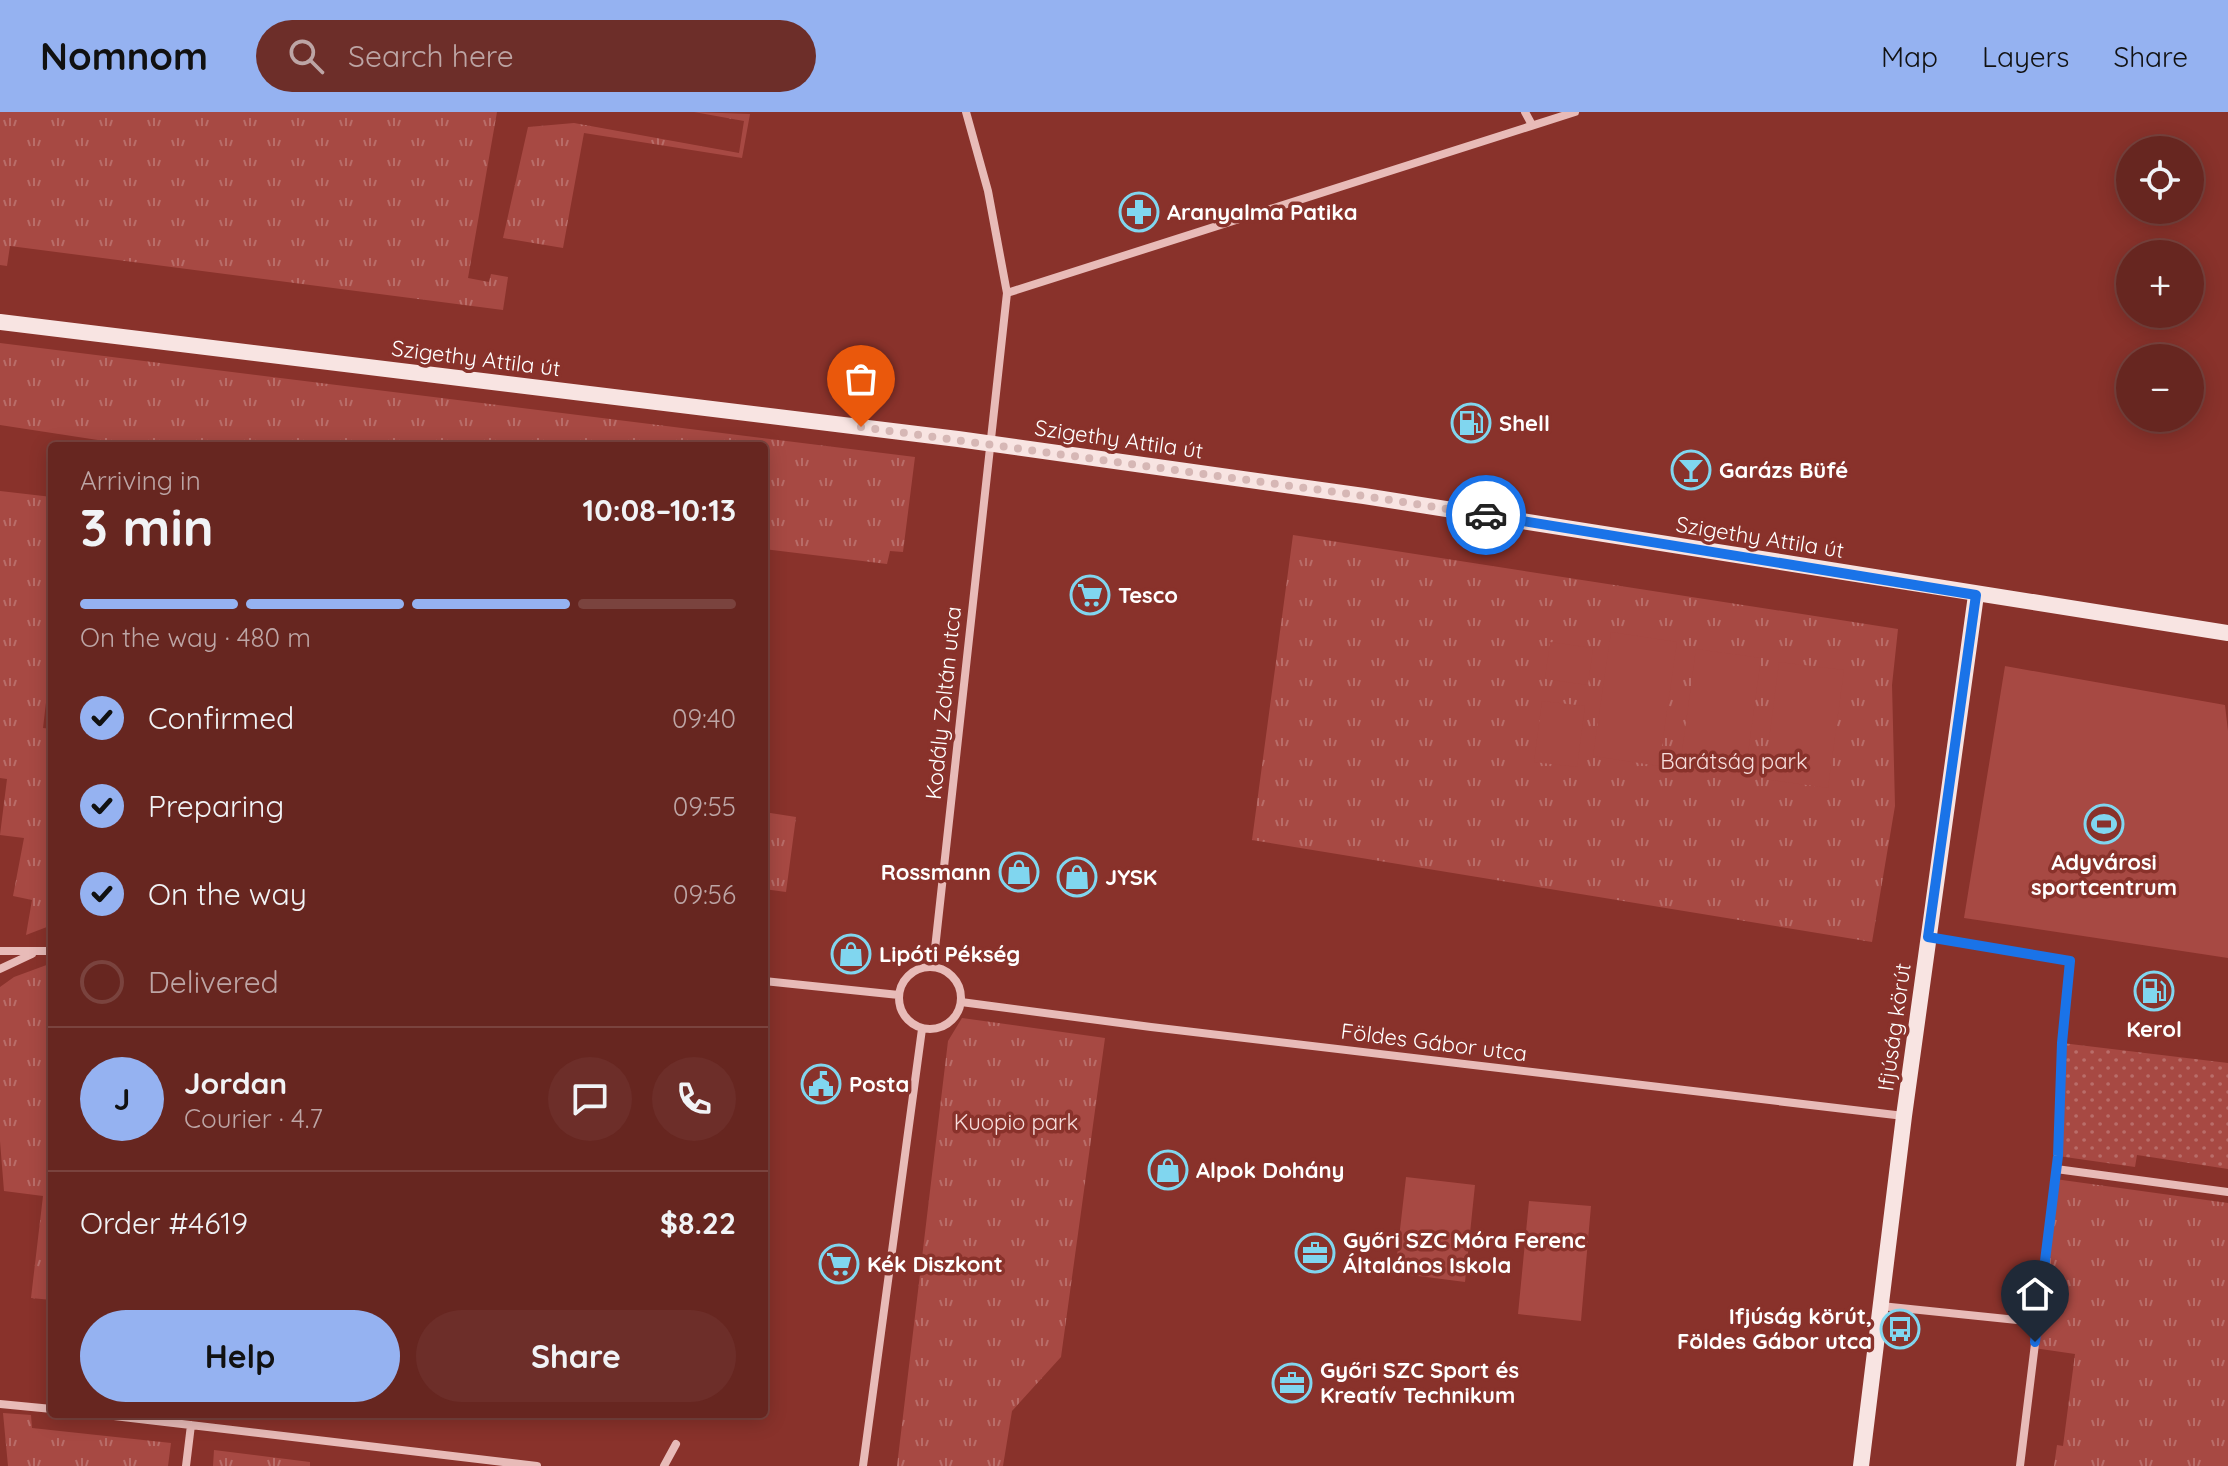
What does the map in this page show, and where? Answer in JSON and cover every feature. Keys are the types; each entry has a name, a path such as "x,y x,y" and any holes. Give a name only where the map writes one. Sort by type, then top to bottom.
{"street":[{"name":"Kodály Zoltán utca","path":"933,967 1007,293 988,191 966,112"},
{"path":"1525,112 1532,125"},
{"path":"1007,293 1575,112"},
{"name":"Szigethy Attila út","path":"0,322 991,444 1364,496 2228,633"},
{"name":"Ifjúság körút","path":"1861,1466 1904,1116 1976,595"},
{"path":"1928,937 2070,961 2062,1043 2056,1169 2020,1466"},
{"path":"0,951 48,951"},
{"path":"0,969 35,953"},
{"path":"933,967 946,971 954,978 961,1002 950,1022 935,1029 922,1029 906,1018 901,1010 899,995 910,974 933,967"},
{"path":"768,981 899,995"},
{"name":"Földes Gábor utca","path":"961,1002 1904,1116"},
{"path":"863,1466 922,1029"},
{"path":"2056,1169 2228,1192"},
{"path":"1881,1306 2037,1322"},
{"path":"0,1404 48,1409"},
{"path":"140,1418 537,1466"},
{"path":"186,1466 191,1425"},
{"path":"664,1466 676,1444"}],"green space":[{"path":"0,112 497,112 468,278 489,282 491,274 508,277 503,310 10,246 7,266 0,265"},
{"path":"694,112 750,114 742,158 584,133 563,248 503,238 528,127 574,123 739,153 744,121"},
{"path":"0,343 915,457 903,552 890,551 887,564 768,549 768,442 111,442 0,425"},
{"path":"0,491 48,497 48,685 43,728 48,729 48,927 26,935 32,900 13,896 24,838 0,835 7,779 0,778"},
{"name":"Barátság park","path":"1293,535 1898,629 1892,685 1895,806 1872,942 1252,840"},
{"path":"1611,632 1677,642 1659,766 1593,756"},
{"path":"1550,642 1593,648 1588,685 1545,679"},
{"path":"1696,649 1761,658 1745,775 1680,766"},
{"path":"1779,662 1844,670 1828,788 1764,779"},
{"name":"Adyvárosi sportcentrum","path":"2005,666 2225,705 2228,731 2228,958 1964,918"},
{"path":"1542,701 1585,706 1577,767 1534,762"},
{"path":"768,813 796,817 786,892 768,890"},
{"path":"48,964 48,1300 31,1298 43,1196 4,1191 0,1141 0,987 14,977"},
{"name":"Kuopio park","path":"962,1018 1105,1038 1061,1357 1012,1411 1003,1466 897,1466 948,1041"},
{"path":"2062,1043 2228,1063 2228,1169 2137,1155 2135,1167 2058,1156"},
{"path":"1406,1177 1475,1185 1465,1282 1395,1273"},
{"path":"2055,1179 2228,1203 2228,1466 2054,1466 2057,1445 2063,1446 2075,1354 2034,1348"},
{"path":"1529,1201 1591,1206 1581,1321 1518,1314"},
{"path":"3,1413 31,1415 32,1428 171,1443 168,1466 8,1466"},
{"path":"214,1450 310,1462 310,1466 213,1466"}],"way so far":[{"path":"861,427 1486,515"}],"place":[{"name":"Aranyalma Patika","path":"1139,212"},
{"name":"Shell","path":"1471,423"},
{"name":"Garázs Büfé","path":"1691,470"},
{"name":"Tesco","path":"1090,595"},
{"name":"Adyvárosi sportcentrum","path":"2104,824"},
{"name":"Rossmann","path":"1019,872"},
{"name":"JYSK","path":"1077,877"},
{"name":"Lipóti Pékség","path":"851,954"},
{"name":"Kerol","path":"2154,991"},
{"name":"Posta","path":"821,1084"},
{"name":"Alpok Dohány","path":"1168,1170"},
{"name":"Győri SZC Móra Ferenc Általános Iskola","path":"1315,1253"},
{"name":"Kék Diszkont","path":"839,1264"},
{"name":"Ifjúság körút, Földes Gábor utca","path":"1900,1329"},
{"name":"Győri SZC Sport és Kreatív Technikum","path":"1292,1383"}],"route":[{"path":"1486,515 1976,595 1928,937 2070,961 2062,1043 2058,1156 2035,1342"}]}
